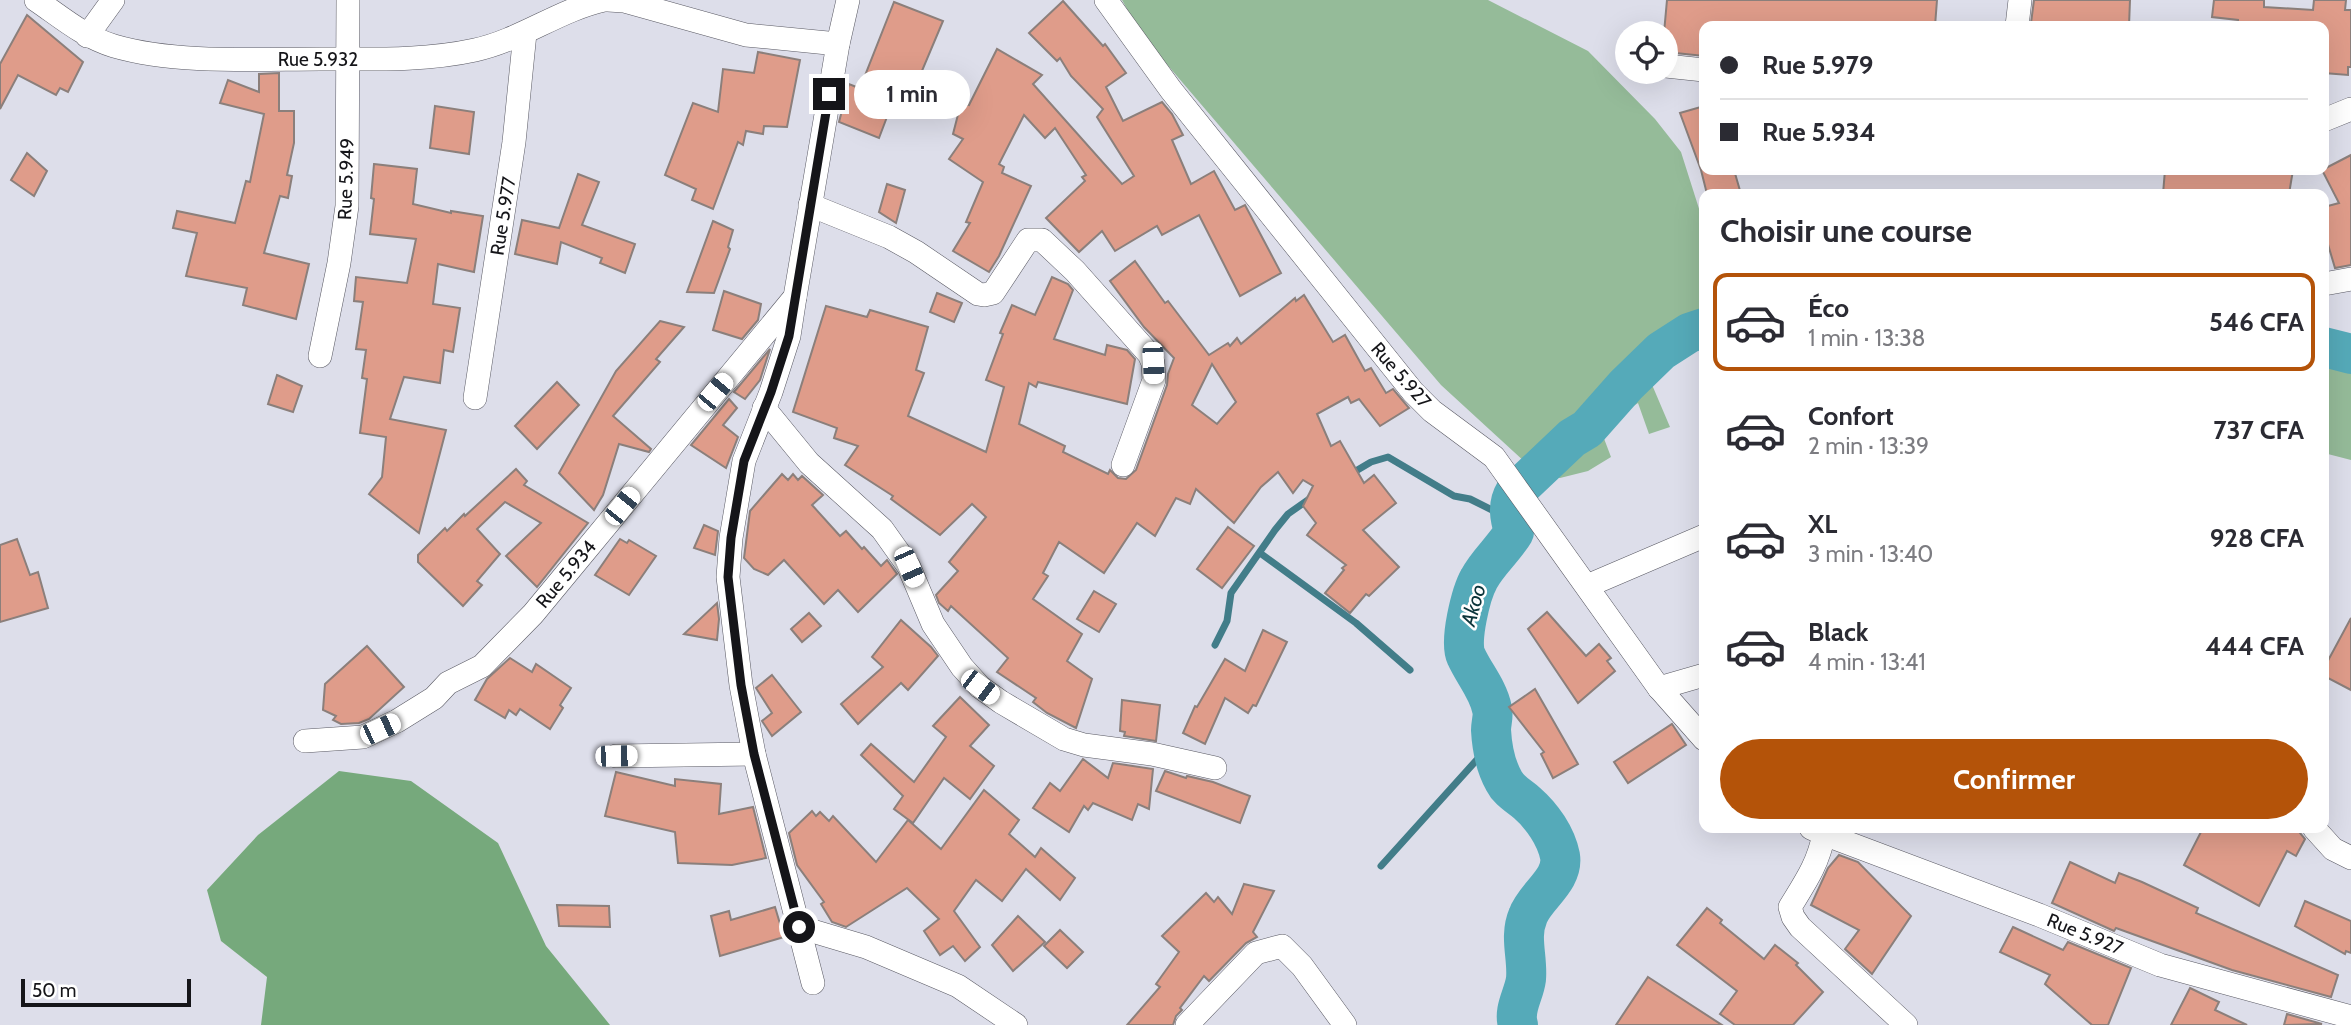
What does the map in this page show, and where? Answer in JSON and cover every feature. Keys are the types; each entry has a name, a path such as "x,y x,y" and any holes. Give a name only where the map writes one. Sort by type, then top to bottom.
{"street":[{"name":"Rue 5.932","path":"36,0 87,36 113,46 148,54 233,60 416,58 463,52 513,39 588,4 606,0 624,1 746,35 838,44"},
{"path":"87,36 113,0"},
{"name":"Rue 5.949","path":"320,356 339,263 347,206 348,0"},
{"path":"813,983 754,754 741,685 728,577 731,538 744,461 789,336 838,44 848,0"},
{"name":"Rue 5.927","path":"1106,0 1171,90 1413,393 1432,411 1494,457 1659,688 1699,733"},
{"path":"2018,21 2020,0"},
{"name":"Rue 5.977","path":"475,398 514,142 525,33"},
{"path":"1678,67 1699,69"},
{"path":"2329,118 2351,109"},
{"path":"810,205 888,237 916,252 978,294 984,295 993,293 1028,240 1042,240 1075,271 1149,354 1153,363 1154,380 1123,465"},
{"path":"2329,283 2351,279"},
{"name":"Rue 5.934","path":"305,741 363,737 397,721 434,698 448,683 482,666 533,614 795,297"},
{"path":"764,408 809,463 882,529 909,567 933,624 962,667 980,687 1064,739 1084,745 1177,758 1215,768"},
{"path":"1587,586 1699,538"},
{"path":"1659,688 1699,676"},
{"path":"616,756 754,754"},
{"name":"Rue 5.927","path":"1817,833 1818,859 1790,907 1793,917 1800,927 1906,1025"},
{"name":"Rue 5.927","path":"1822,833 2039,915 2160,965 2351,1017"},
{"path":"2319,833 2333,849 2351,858"},
{"path":"799,927 866,947 958,986 1016,1025"},
{"path":"1187,1025 1256,953 1282,946 1302,966 1345,1025"}],"green space":[{"path":"1122,0 1488,0 1588,51 1615,78 1615,84 1621,84 1655,119 1681,152 1699,209 1699,341 1687,345 1650,380 1670,427 1649,434 1638,403 1600,428 1611,457 1588,471 1560,478 1545,477 1526,463 1441,385 1141,34"},
{"path":"2329,339 2351,341 2351,460 2329,454"},
{"path":"339,771 411,781 498,843 546,946 610,1025 261,1025 267,977 221,941 207,890 258,835"}],"building":[{"path":"1667,0 1937,0 1935,21 1699,21 1699,55 1678,53 1678,21 1665,21"},
{"path":"2034,0 2130,0 2129,21 2031,21"},
{"path":"2214,0 2264,0 2264,7 2313,10 2314,0 2346,0 2345,10 2351,10 2351,67 2348,67 2348,75 2329,73 2329,21 2238,21 2212,17"},
{"path":"1063,1 1103,46 1105,44 1126,73 1106,87 1123,121 1162,102 1183,135 1172,140 1191,184 1214,171 1235,210 1245,205 1281,273 1240,296 1199,215 1162,235 1157,226 1115,251 1102,231 1079,252 1046,218 1085,181 1082,177 1086,175 1055,128 1045,138 1024,115 999,164 1004,167 1002,173 1031,186 999,256 989,272 953,251 970,223 966,222 983,182 949,159 963,139 953,134 961,103 969,105 997,49 1042,75 1033,84 1122,184 1134,176 1097,117 1103,109 1071,76 1060,58 1057,61 1029,33"},
{"path":"894,2 943,21 919,78 904,72 879,138 839,122 849,84 859,88 860,82 862,83"},
{"path":"27,15 83,62 68,92 60,88 56,95 18,75 0,109 0,64"},
{"path":"758,52 800,60 787,127 764,126 763,134 746,131 743,145 738,142 713,209 692,200 696,189 665,175 693,103 718,112 723,69 754,73"},
{"path":"279,73 279,111 294,111 294,143 287,175 292,176 288,198 280,196 264,253 309,264 296,319 243,305 247,288 186,276 197,233 173,228 177,211 235,223 246,181 250,182 264,114 220,103 228,80 259,92 259,74"},
{"path":"435,106 474,112 469,154 430,148"},
{"path":"1699,107 1699,165 1680,113"},
{"path":"27,153 47,171 34,196 11,180"},
{"path":"2351,155 2351,265 2335,268 2329,248 2329,206 2339,203 2325,175 2329,175 2329,166"},
{"path":"374,164 417,169 413,204 451,213 483,216 474,272 438,264 433,304 460,308 453,352 444,350 440,383 404,377 390,419 446,430 419,533 369,494 382,477 386,437 360,433 367,379 362,378 366,350 356,349 363,302 354,301 356,277 407,283 416,239 370,234"},
{"path":"578,174 599,182 582,225 635,244 625,273 600,263 602,258 561,242 557,264 515,254 522,220 559,228"},
{"path":"1702,175 1735,175 1740,189 1706,189"},
{"path":"2165,175 2292,175 2290,189 2163,189"},
{"path":"887,184 905,190 896,223 879,212"},
{"path":"713,221 733,230 728,247 730,249 714,293 687,292"},
{"path":"1135,261 1165,303 1168,301 1209,355 1228,343 1230,346 1237,338 1241,344 1295,298 1296,301 1304,295 1333,342 1345,335 1365,371 1371,368 1386,393 1393,389 1409,408 1380,426 1359,399 1351,403 1348,397 1317,414 1331,446 1340,441 1364,483 1374,475 1396,503 1363,530 1399,567 1369,596 1366,594 1350,613 1325,593 1346,565 1307,535 1316,523 1303,506 1313,486 1303,480 1293,493 1278,472 1261,487 1234,523 1196,489 1190,504 1176,498 1155,536 1137,523 1104,573 1059,542 1043,573 1048,576 1033,599 1082,634 1067,661 1092,679 1076,728 1047,713 1033,702 1036,698 997,672 1008,658 951,606 948,611 939,603 936,595 958,571 949,562 986,517 972,504 940,535 891,499 893,496 845,465 858,446 834,438 837,428 793,412 826,306 867,317 870,310 928,327 916,370 924,373 908,416 986,452 1004,387 986,380 1003,334 1000,333 1012,305 1035,315 1052,277 1068,284 1073,290 1054,339 1105,355 1107,345 1127,350 1135,359 1127,404 1038,382 1036,387 1029,383 1019,424 1065,446 1063,452 1108,474 1110,470 1118,478 1126,479 1136,470 1174,358 1144,327 1110,281","holes":["1212,364 1236,402 1217,424 1192,405"]},
{"path":"724,291 761,304 758,320 742,339 713,330"},
{"path":"937,293 962,303 954,322 930,312"},
{"path":"660,321 684,327 656,359 660,362 613,416 651,449 649,452 619,444 603,495 594,510 559,473 616,371"},
{"path":"770,349 760,380 745,399 734,392"},
{"path":"277,375 302,386 293,412 268,404"},
{"path":"557,382 579,405 537,449 515,426"},
{"path":"729,399 737,408 723,425 738,437 726,468 691,445"},
{"path":"516,469 527,481 524,485 588,523 537,587 506,556 541,523 505,502 477,529 500,554 477,581 482,585 463,606 418,562 418,555 445,528 447,531"},
{"path":"782,474 788,480 793,474 798,480 802,476 823,495 812,505 840,536 846,531 881,566 887,560 897,574 858,612 838,590 824,604 784,560 768,575 754,569 744,558 750,511"},
{"path":"704,525 718,531 715,555 694,548"},
{"path":"1228,527 1254,546 1222,588 1197,569"},
{"path":"17,539 30,575 38,572 48,608 0,622 0,545"},
{"path":"620,539 627,543 629,540 656,556 629,595 595,575"},
{"path":"1094,591 1116,604 1099,632 1077,619"},
{"path":"717,603 717,640 684,634"},
{"path":"1547,612 1586,656 1599,644 1611,658 1607,661 1615,671 1578,703 1528,629"},
{"path":"809,613 821,626 802,642 791,629"},
{"path":"2351,618 2351,690 2329,679 2329,659"},
{"path":"901,620 938,656 908,690 901,683 858,724 841,704 883,667 872,657"},
{"path":"1263,630 1287,642 1256,706 1253,705 1248,713 1225,698 1205,744 1183,733 1195,706 1197,707 1225,659 1245,671"},
{"path":"367,646 404,687 369,719 359,723 341,724 333,720 336,716 323,710 325,684"},
{"path":"510,658 532,672 536,664 571,688 550,729 520,709 516,715 509,710 505,718 475,700 487,679"},
{"path":"772,675 801,712 772,736 762,721 772,713 756,688"},
{"path":"1535,689 1578,764 1553,778 1541,754 1544,752 1509,707"},
{"path":"960,697 989,725 970,746 994,766 970,799 944,778 913,823 894,809 903,796 861,755 871,744 914,782 946,737 933,726"},
{"path":"1122,700 1160,705 1156,741 1124,736 1125,732 1120,731"},
{"path":"1672,724 1686,745 1628,783 1614,762"},
{"path":"1083,759 1108,778 1113,763 1153,769 1149,809 1138,804 1132,820 1093,803 1088,810 1084,806 1069,832 1033,808 1050,783 1060,791"},
{"path":"1165,771 1186,778 1187,776 1213,782 1250,796 1240,823 1156,791"},
{"path":"616,772 675,786 675,779 721,784 719,814 753,807 766,858 732,865 678,863 675,832 605,816"},
{"path":"984,790 1019,820 1009,834 1035,857 1041,848 1075,878 1060,900 1026,869 1002,901 976,880 954,911 980,947 965,961 953,946 940,955 924,931 939,919 907,888 846,927 832,922 821,904 824,902 797,865 789,833 812,811 816,816 820,812 829,821 833,816 876,862 908,820 941,849"},
{"path":"2200,833 2300,833 2305,839 2296,856 2287,851 2259,906 2184,865"},
{"path":"1839,855 1858,862 1911,916 1872,974 1845,949 1859,930 1811,905 1828,868"},
{"path":"2070,862 2115,883 2119,873 2142,882 2198,908 2196,913 2338,975 2331,997 2232,970 2116,928 2114,931 2052,903"},
{"path":"1244,884 1274,891 1253,932 1257,937 1246,943 1209,981 1204,976 1180,1008 1182,1010 1173,1025 1127,1025 1160,987 1156,984 1179,952 1162,936 1206,893 1214,902 1218,897 1232,914"},
{"path":"2305,901 2351,921 2351,953 2346,951 2345,954 2295,926"},
{"path":"557,905 609,906 610,927 559,926"},
{"path":"775,907 784,937 720,956 711,916 729,911 731,920"},
{"path":"1707,908 1722,920 1720,923 1764,959 1775,945 1798,963 1796,965 1823,992 1793,1025 1735,1025 1720,1014 1737,991 1677,945"},
{"path":"1018,916 1045,942 1013,971 992,945"},
{"path":"2013,927 2063,950 2068,942 2131,968 2108,1025 2092,1025 2045,984 2050,975 2000,952"},
{"path":"1060,930 1083,952 1067,968 1044,946"},
{"path":"1648,977 1722,1025 1616,1025"},
{"path":"2190,988 2219,1002 2215,1010 2247,1025 2171,1025"},
{"path":"2287,1014 2322,1024 2284,1025"}],"waterway":[{"name":"Akoo","path":"1518,1025 1518,1008 1526,979 1525,924 1532,909 1558,873 1560,856 1552,834 1543,820 1509,788 1498,769 1492,743 1493,714 1490,702 1464,649 1470,606 1483,573 1514,532 1510,507 1515,492 1572,438 1587,429 1661,351 1699,330"},
{"name":"Akoo","path":"2329,348 2351,354"},
{"path":"1349,475 1371,462 1388,457 1454,496 1470,499 1506,517 1510,515"},
{"path":"1215,645 1227,621 1231,593 1288,514 1312,497"},
{"path":"1260,553 1356,623 1410,670"},
{"path":"1381,866 1492,743"}],"route":[{"path":"799,927 754,754 741,685 728,577 731,538 744,461 789,336 829,94"}]}
